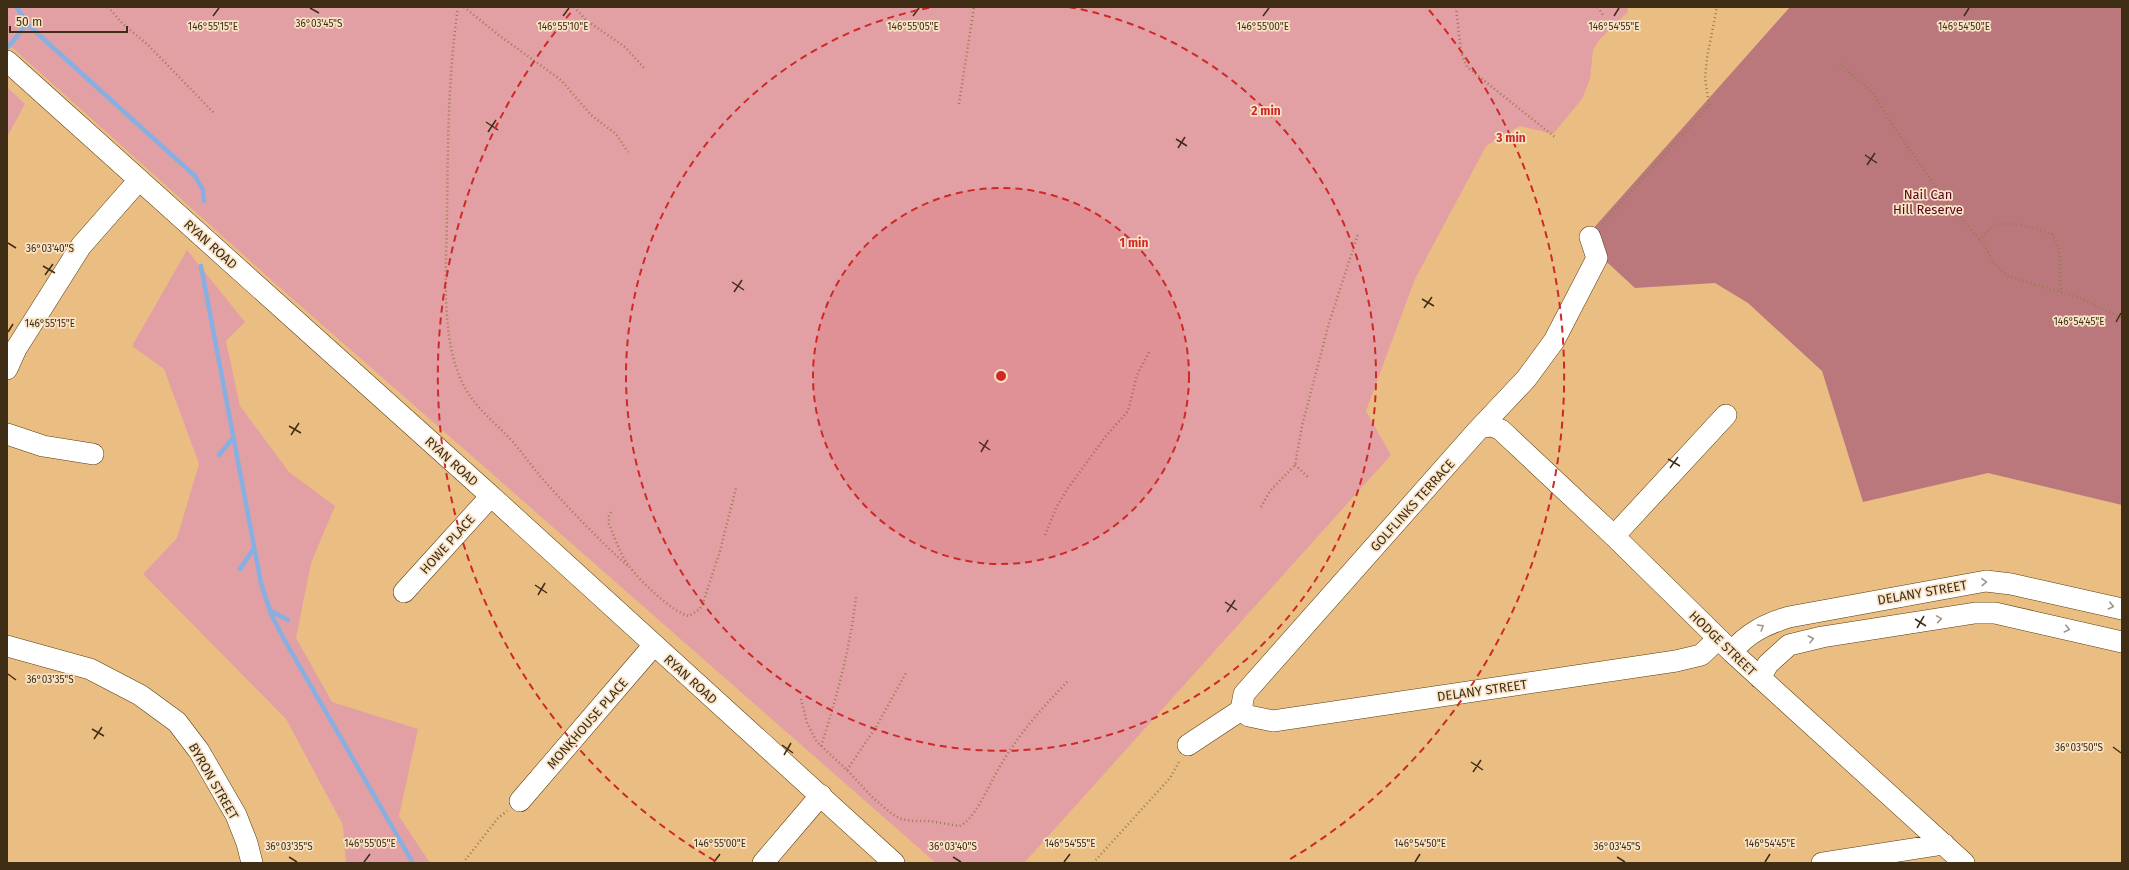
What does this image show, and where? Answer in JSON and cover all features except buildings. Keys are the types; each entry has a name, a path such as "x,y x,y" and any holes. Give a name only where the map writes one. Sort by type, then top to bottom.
{"street":[{"name":"RYAN ROAD","path":"7,61 491,496 894,863"},
{"path":"7,369 16,348 81,246 139,180"},
{"name":"GOLFLINKS TERRACE","path":"1241,710 1244,694 1526,379 1554,341 1597,258 1590,237"},
{"path":"1614,536 1726,415"},
{"name":"HODGE STREET","path":"1482,427 1492,426 1501,430 1614,536 1725,646 1964,863"},
{"path":"7,434 43,446 93,454"},
{"name":"HOWE PLACE","path":"404,592 491,496"},
{"name":"DELANY STREET","path":"1241,710 1249,716 1273,721 1660,663 1701,655 1741,641 1764,624 1789,617 1986,581 2011,584 2122,609"},
{"path":"1760,678 1768,664 1789,645 1822,637 1975,613 1995,613 2122,642"},
{"name":"MONKHOUSE PLACE","path":"520,800 654,645"},
{"name":"BYRON STREET","path":"7,646 90,669 140,695 177,722 200,751 236,815 247,843 252,863"},
{"path":"1188,745 1241,710"},
{"path":"763,863 820,795"},
{"path":"1822,863 1944,844"}],"path":[{"path":"108,7 123,24 148,46 215,114"},
{"path":"458,7 449,95 446,291 454,359 463,385 474,403 513,442 546,483 596,536 678,612 689,616 695,613 704,600 736,488"},
{"path":"464,7 500,36 561,80 592,115 616,134 628,152"},
{"path":"574,7 586,20 626,47 645,69"},
{"path":"959,104 974,7"},
{"path":"1456,7 1461,52 1467,67 1556,138"},
{"path":"1598,7 1603,15"},
{"path":"1590,237 1709,105 1705,78 1707,58 1717,7"},
{"path":"1840,64 1873,92 1895,129 1938,190 1979,240 1995,266 2008,276 2080,298 2122,318"},
{"path":"1979,240 1995,225 2007,223 2038,229 2052,234 2059,248 2061,292"},
{"path":"1261,507 1270,492 1295,465 1302,426 1329,323 1358,234"},
{"path":"1045,535 1057,506 1068,488 1106,436 1128,411 1137,375 1150,350"},
{"path":"1295,465 1309,478"},
{"path":"611,512 609,516 609,524 630,567"},
{"path":"821,746 841,678 856,597"},
{"path":"847,770 876,727 907,671"},
{"path":"801,699 807,723 814,737 821,746 847,770 872,797 901,819 963,825 983,797 1009,749 1035,716 1069,680"},
{"path":"1093,863 1170,778 1188,745"},
{"path":"463,863 498,818 520,800"}],"shaded area":[{"path":"7,7 1627,7 1628,12 1600,39 1593,50 1590,79 1582,99 1553,134 1520,126 1486,146 1415,279 1366,411 1391,455 1024,863 936,863 287,294 7,43"},
{"path":"7,87 25,104 7,137"},
{"path":"187,250 245,322 226,341 240,406 289,472 335,506 311,563 296,638 332,702 418,729 399,816 430,863 346,863 343,825 286,719 143,574 177,538 199,464 164,369 132,346"}],"green space":[{"name":"Nail Can Hill Reserve","path":"1790,7 2122,7 2122,505 1988,473 1863,502 1822,371 1748,303 1715,283 1635,288 1583,240"}],"waterway":[{"path":"8,47 27,24 17,7"},
{"path":"27,24 195,176 203,190 204,201"},
{"path":"201,266 261,583 271,614 285,641 413,863"},
{"path":"219,455 233,438"},
{"path":"240,569 254,548"},
{"path":"271,611 288,620"}]}
